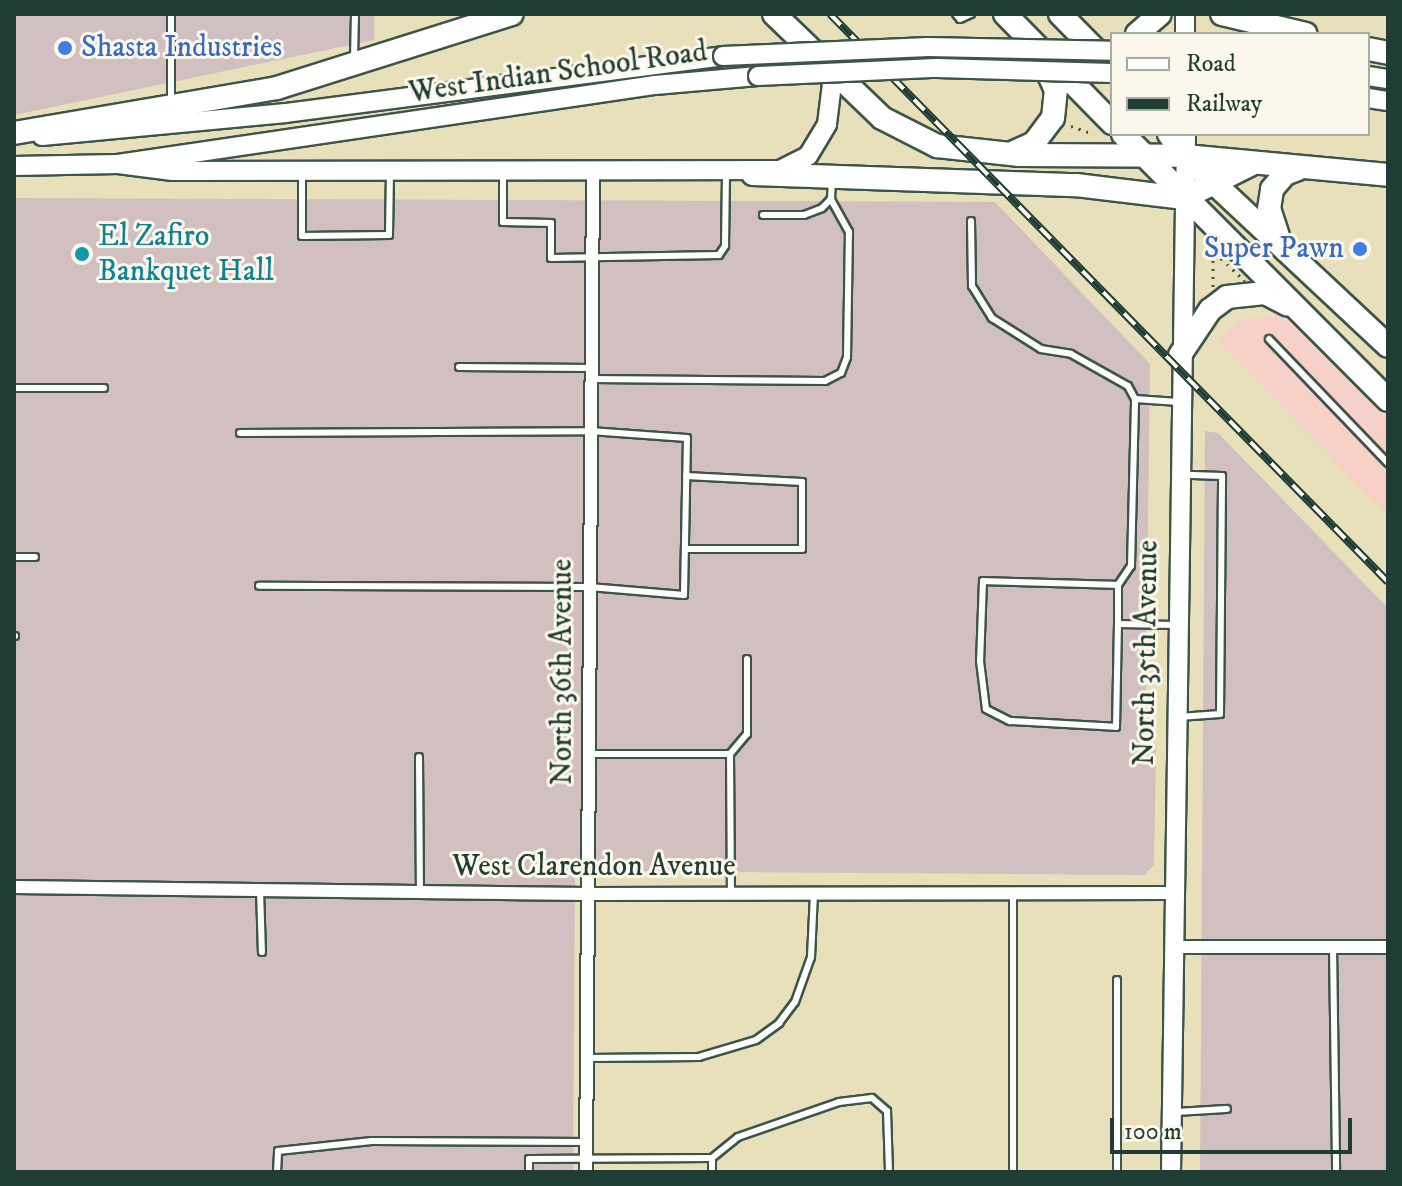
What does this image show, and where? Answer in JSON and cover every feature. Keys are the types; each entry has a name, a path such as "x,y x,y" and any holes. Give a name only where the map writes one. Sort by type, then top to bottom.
{"highway":[{"path":"14,135 277,88 512,14"},
{"path":"774,14 902,132 937,146 1007,154 1145,157 1186,145 1250,165 1388,175"},
{"path":"1005,14 1105,129"},
{"path":"1139,32 1160,14"},
{"path":"1222,14 1298,32"},
{"path":"1068,22 1110,41"},
{"path":"1068,22 1110,68"},
{"path":"1007,154 1043,135 1056,105 1053,81 1028,37"},
{"path":"1125,136 1388,400"},
{"path":"1186,145 1218,183 1388,346"},
{"path":"753,174 1076,185 1184,198 1250,165"},
{"path":"1285,248 1269,202 1275,182 1298,169"},
{"path":"1180,355 1210,310 1239,293 1265,293 1306,318"}],"main road":[{"name":"West Indian School Road","path":"14,135 148,129 723,56 928,47 1110,51"},
{"path":"118,164 173,171 753,174 800,163 822,137 832,84 821,56"},
{"name":"West Indian School Road","path":"14,166 118,164 640,87 758,76 937,68 1110,70"},
{"name":"North 35th Avenue","path":"1171,1172 1179,402 1186,145"}],"street":[{"name":"North 36th Avenue","path":"586,1166 593,172"},
{"name":"West Clarendon Avenue","path":"14,887 587,894 1173,893"},
{"path":"1172,947 1388,947"}],"lane":[{"path":"171,14 171,108"},
{"path":"354,65 355,14"},
{"path":"956,14 960,19 971,14"},
{"path":"302,172 302,236 389,235 390,172"},
{"path":"503,172 503,222 551,223 551,258 719,255 725,246 726,174"},
{"path":"459,367 825,381 841,373 847,357 849,232 831,199 832,176"},
{"path":"763,215 804,215 831,199"},
{"path":"971,221 972,286 992,318 1041,349 1071,354 1128,386 1135,399 1131,566 1118,585 1116,727 1010,721 986,709 980,661 983,581 1118,585"},
{"path":"1269,339 1388,463"},
{"path":"14,388 104,388"},
{"path":"1135,399 1179,402"},
{"path":"240,433 590,431 687,438 684,595 589,587 259,586"},
{"path":"1175,717 1220,714 1222,476 1178,475"},
{"path":"685,549 802,549 802,482 686,476"},
{"path":"14,557 35,557"},
{"path":"1118,624 1176,625"},
{"path":"731,894 730,754 747,734 747,659"},
{"path":"588,754 730,754"},
{"path":"419,757 420,892"},
{"path":"260,890 262,952"},
{"path":"1013,893 1013,1172"},
{"path":"586,1058 699,1057 756,1040 779,1023 795,1002 811,957 814,894"},
{"path":"1333,947 1336,1172"},
{"path":"1117,980 1117,1172"},
{"path":"529,1172 529,1159 586,1166 712,1158 738,1137 839,1102 872,1098 887,1111 889,1172"},
{"path":"1171,1112 1227,1109"},
{"path":"277,1172 278,1151 330,1145 586,1142"},
{"path":"712,1158 712,1172"}],"path":[{"path":"1063,123 1105,129"},
{"path":"1212,255 1217,255 1245,281 1213,294 1212,255"}],"shaded area":[{"path":"14,14 374,14 374,40 14,115"},
{"path":"14,198 995,202 1150,364 1145,748 1156,749 1154,865 1144,875 575,871 573,1172 14,1172"},
{"path":"1284,315 1388,420 1388,515 1217,341 1241,319"},
{"path":"1205,431 1218,433 1388,608 1388,1172 1200,1172"}],"railway":[{"path":"830,14 1388,582"}],"place":[{"name":"Shasta Industries","path":"65,48"},
{"name":"Super Pawn","path":"1360,249"},
{"name":"El Zafiro Bankquet Hall","path":"82,254"}]}
